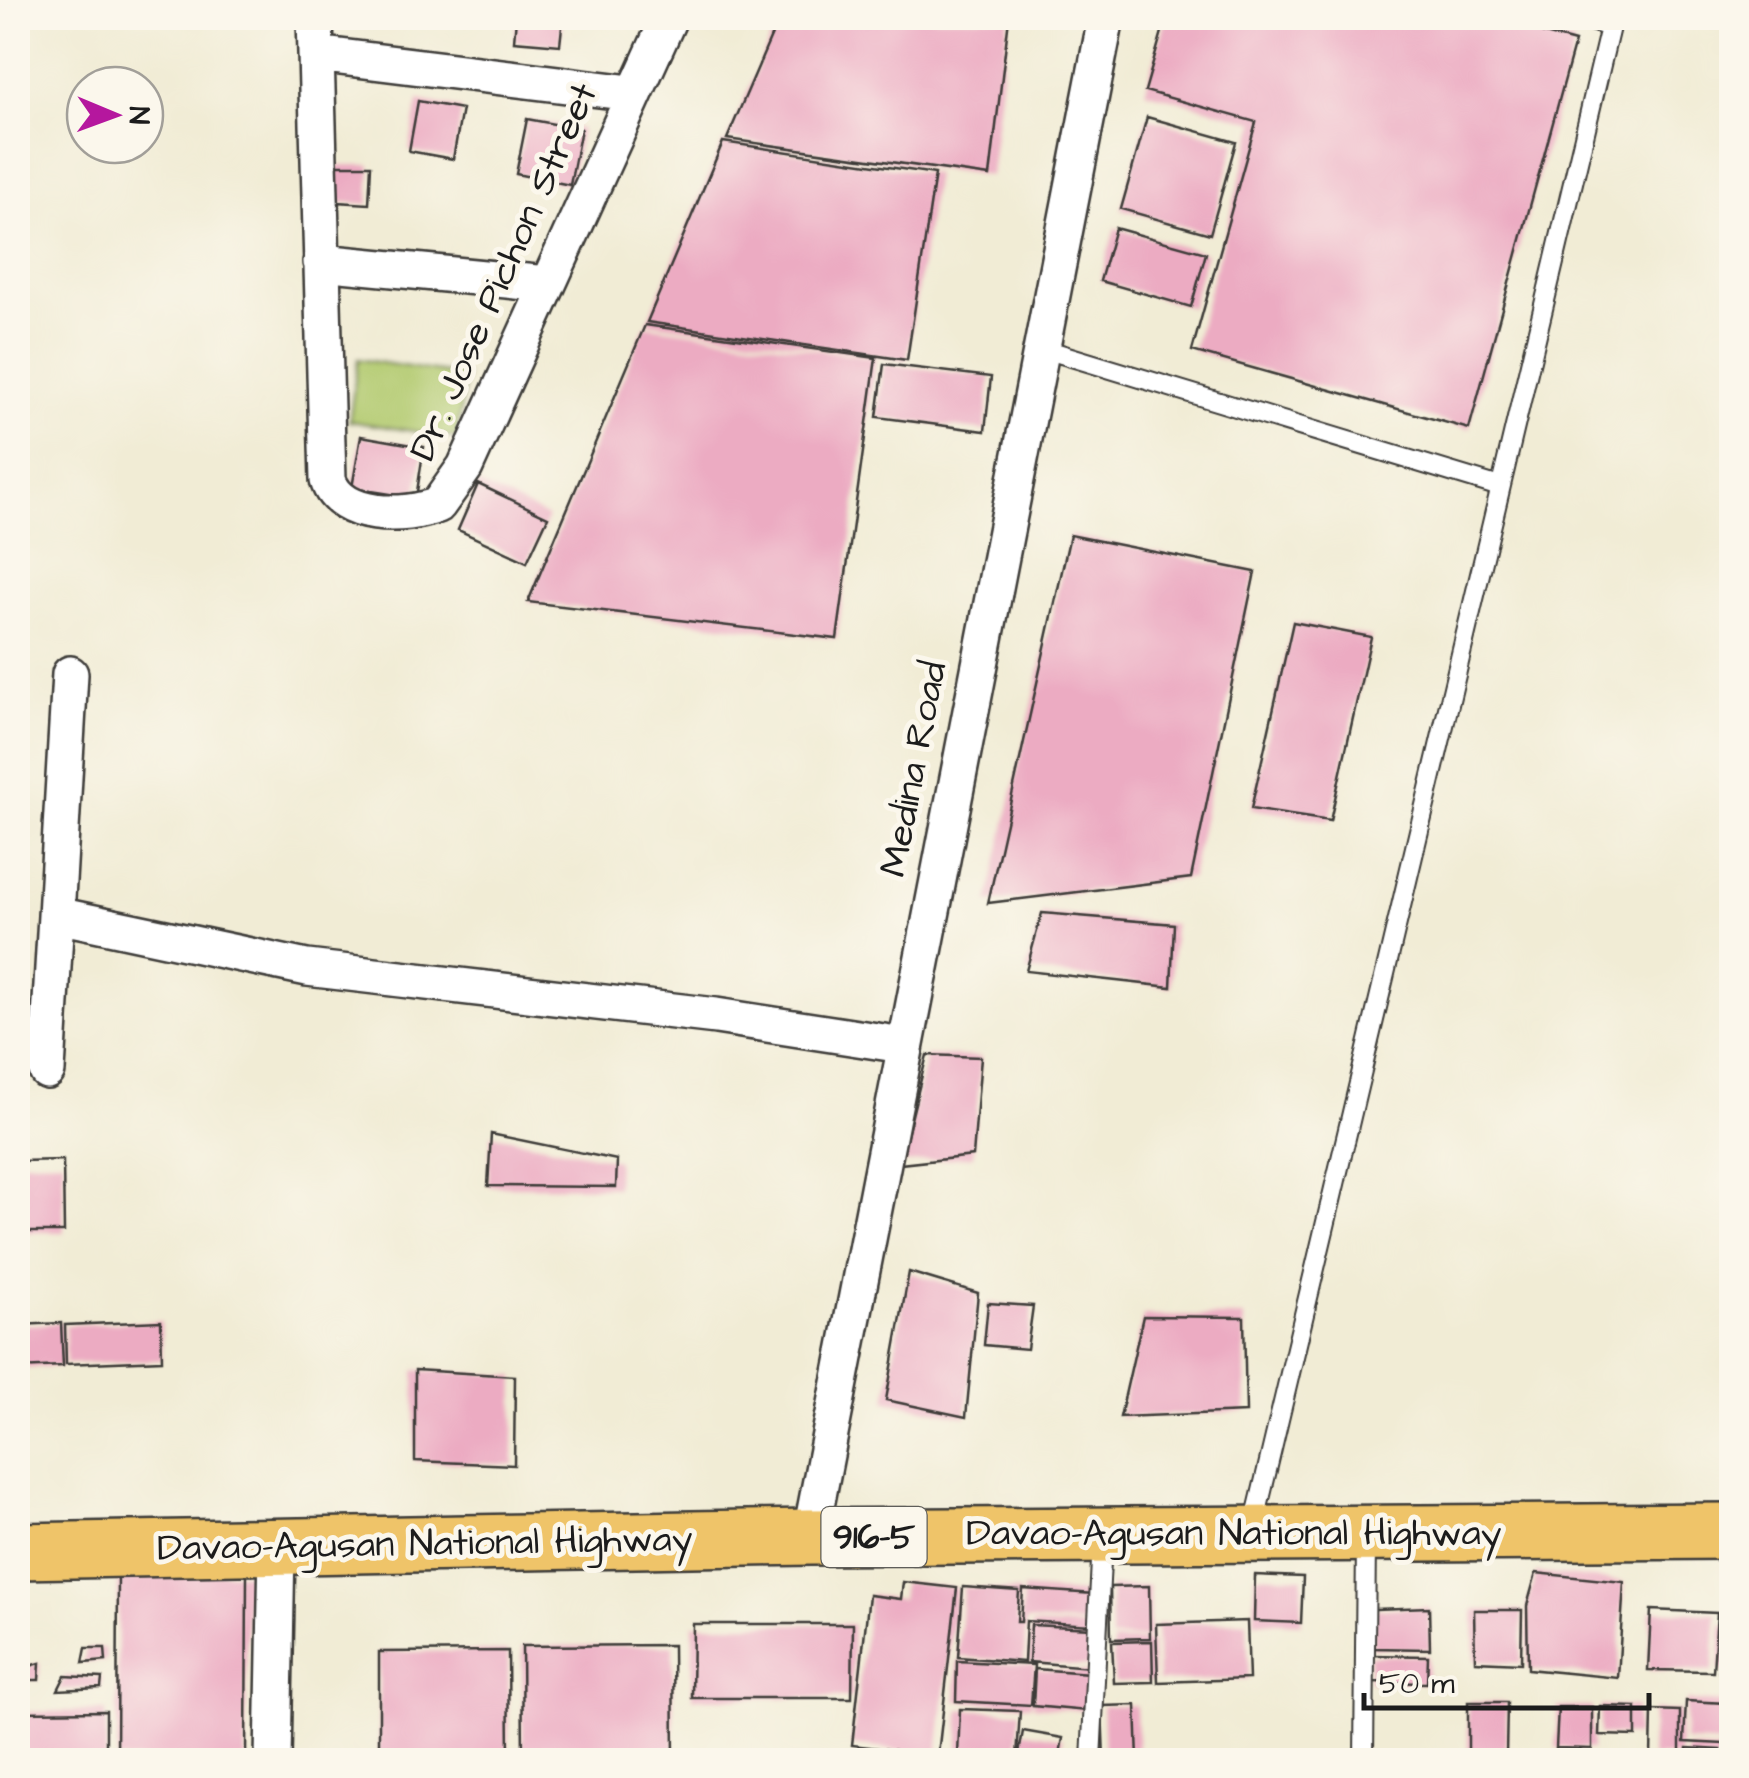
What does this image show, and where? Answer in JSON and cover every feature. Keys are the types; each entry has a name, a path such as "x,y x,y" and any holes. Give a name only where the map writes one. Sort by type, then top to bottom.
{"main road":[{"name":"Davao-Agusan National Highway","path":"18,1551 810,1537 1732,1531"}],"street":[{"path":"315,18 321,262 546,284"},
{"name":"Dr. Jose Pichon Street","path":"321,262 326,462 332,493 352,508 411,512 438,506 465,467 631,93 669,18"},
{"name":"Medina Road","path":"810,1537 1038,347 1106,18"},
{"path":"316,54 631,93"},
{"path":"47,1071 70,674"},
{"path":"57,915 307,968 716,1016 904,1045"},
{"path":"274,1760 276,1547"}],"lane":[{"path":"1252,1534 1610,27 1581,18"},
{"path":"1038,347 1500,488"},
{"path":"1364,1760 1366,1534"},
{"path":"1091,1760 1102,1536"}],"green space":[{"path":"358,359 466,376 456,438 349,421"}],"building":[{"path":"516,18 563,18 560,45 514,41"},
{"path":"779,18 1009,18 990,176 727,139"},
{"path":"1166,18 1486,18 1575,42 1469,429 1192,351 1256,122 1145,91"},
{"path":"418,101 462,109 453,159 409,151"},
{"path":"1147,117 1236,142 1210,234 1121,209"},
{"path":"527,119 581,129 570,185 516,174"},
{"path":"723,142 935,174 907,360 647,322"},
{"path":"337,165 371,165 369,204 337,202"},
{"path":"1115,228 1206,253 1191,307 1100,281"},
{"path":"645,325 876,358 837,639 528,602"},
{"path":"884,364 991,377 985,431 877,417"},
{"path":"361,436 424,447 416,498 352,488"},
{"path":"478,484 548,517 527,562 458,530"},
{"path":"1070,535 1255,572 1191,878 988,903"},
{"path":"1293,622 1371,637 1330,821 1251,809"},
{"path":"1042,913 1174,924 1171,987 1026,971"},
{"path":"927,1055 981,1057 973,1156 900,1164"},
{"path":"491,1134 617,1160 616,1187 488,1186"},
{"path":"63,1160 64,1232 18,1232 18,1161"},
{"path":"909,1272 978,1293 966,1417 886,1400"},
{"path":"988,1303 1033,1306 1027,1349 984,1345"},
{"path":"1143,1316 1244,1317 1246,1412 1120,1417"},
{"path":"161,1321 162,1360 66,1364 65,1325"},
{"path":"61,1323 63,1366 18,1368 18,1325"},
{"path":"415,1370 515,1376 514,1465 415,1461"},
{"path":"118,1572 247,1573 246,1760 117,1760"},
{"path":"1536,1573 1624,1582 1618,1678 1528,1669 1527,1606"},
{"path":"1255,1575 1303,1577 1301,1623 1254,1621"},
{"path":"903,1582 957,1588 938,1755 852,1745 869,1595 901,1599"},
{"path":"1149,1586 1150,1638 1111,1639 1110,1587"},
{"path":"963,1587 1019,1591 1017,1622 1021,1622 1023,1589 1094,1594 1092,1625 1026,1621 1024,1662 958,1657"},
{"path":"1429,1607 1430,1649 1372,1648 1375,1609"},
{"path":"1474,1610 1522,1610 1521,1663 1475,1661"},
{"path":"1651,1610 1717,1613 1713,1671 1648,1670"},
{"path":"1247,1621 1249,1679 1158,1682 1156,1624"},
{"path":"693,1624 853,1624 852,1698 692,1698"},
{"path":"1031,1625 1092,1628 1090,1667 1029,1662"},
{"path":"1722,1625 1732,1626 1732,1670 1719,1671"},
{"path":"1152,1641 1153,1682 1114,1683 1112,1642"},
{"path":"673,1645 674,1760 523,1760 522,1646"},
{"path":"86,1648 105,1648 106,1661 83,1663"},
{"path":"508,1651 509,1760 379,1760 379,1652"},
{"path":"1370,1655 1428,1656 1427,1683 1369,1682"},
{"path":"957,1661 1034,1665 1031,1705 956,1701"},
{"path":"40,1663 39,1680 24,1680 27,1667"},
{"path":"1035,1669 1089,1673 1087,1711 1033,1706"},
{"path":"65,1676 102,1678 101,1688 58,1690"},
{"path":"1686,1701 1726,1703 1724,1744 1684,1742"},
{"path":"1468,1702 1507,1702 1506,1756 1468,1756"},
{"path":"1136,1705 1138,1760 1104,1760 1102,1706"},
{"path":"1600,1706 1636,1707 1636,1736 1599,1735"},
{"path":"1558,1707 1592,1707 1592,1749 1556,1748"},
{"path":"960,1709 1020,1711 1017,1757 958,1755"},
{"path":"1652,1710 1680,1711 1680,1757 1651,1757"},
{"path":"106,1711 106,1760 18,1760 18,1712"},
{"path":"1023,1731 1063,1738 1059,1760 1018,1760"},
{"path":"1687,1748 1721,1750 1720,1760 1686,1760"}]}
